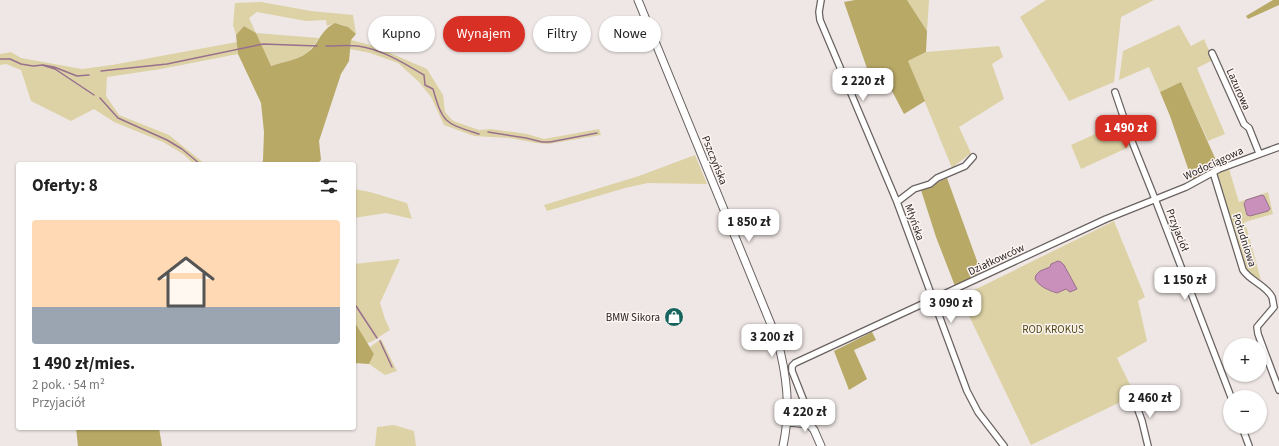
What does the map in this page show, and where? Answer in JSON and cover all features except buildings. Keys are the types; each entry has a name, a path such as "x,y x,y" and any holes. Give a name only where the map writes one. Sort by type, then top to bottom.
{"main road":[{"name":"Pszczyńska","path":"638,0 772,325 785,373 788,397 787,422 783,446"},
{"path":"787,422 809,424 814,430 821,446"}],"street":[{"name":"Młyńska","path":"820,0 820,20 897,202 967,391 978,412 1004,446"},
{"name":"Lazurowa","path":"1212,52 1244,124 1249,128 1259,153"},
{"name":"Przyjaciół","path":"1115,92 1131,139 1228,390"},
{"name":"Wodociągowa","path":"1155,199 1186,187 1213,172 1259,153 1279,147"},
{"path":"897,202 914,189 930,184 937,178 965,166 973,157"},
{"name":"Południowa","path":"1213,172 1243,270 1272,296 1274,307 1257,327 1258,334 1279,390"},
{"name":"Działkowców","path":"809,424 809,414 792,371 794,364 1099,222 1155,199"},
{"path":"1134,399 1142,421 1148,446"},
{"path":"1245,434 1249,446"}],"green space":[{"path":"907,0 929,0 927,31"},
{"path":"1046,0 1154,0 1121,17 1114,82 1069,101 1020,17"},
{"path":"261,2 311,11 353,15 356,34 349,28 339,24 327,26 326,20 306,21 257,12 249,18 256,33 244,26 236,35 233,25 235,3"},
{"path":"1179,25 1191,46 1204,39 1213,60 1197,68 1225,134 1208,141 1181,82 1160,92 1149,67 1119,80 1123,51"},
{"path":"256,33 319,38 308,53 293,60 270,66"},
{"path":"351,40 368,44 368,52 388,52 427,69 443,95 445,112 452,120 479,130 491,129 527,134 544,139 599,129 601,135 548,144 510,138 474,136 444,125 431,97 419,82 398,63 370,53 350,49"},
{"path":"237,42 238,54 161,69 107,77 106,96 119,115 169,135 203,162 192,162 183,154 163,142 114,122 94,109 71,121 31,101 21,70 6,64 0,65 0,54 11,52 21,58 82,69 112,65"},
{"path":"999,46 1003,57 992,64 1004,99 959,127 971,153 952,168 908,61 926,52"},
{"path":"1122,122 1129,147 1081,169 1071,145"},
{"path":"695,155 707,184 648,183 625,188 547,211 544,205 639,176"},
{"path":"1229,169 1239,202 1268,192 1273,214 1245,222 1261,280 1250,274 1245,267 1217,173"},
{"path":"356,189 407,203 412,219 386,213 356,218"},
{"name":"ROD KROKUS","path":"1114,221 1145,297 1138,301 1147,341 1117,358 1135,395 1031,445 960,297"},
{"path":"400,259 380,303 390,330 367,343 356,324 356,264"},
{"path":"381,339 397,371 385,375 369,364 374,354 370,347"},
{"path":"394,425 414,431 416,446 375,446 377,427"}],"shaded area":[{"path":"855,0 907,0 927,31 926,52 908,61 925,101 904,114 882,72 870,77 844,2"},
{"path":"1273,0 1279,0 1279,5 1248,19 1246,16"},
{"path":"335,23 348,27 356,34 351,40 349,61 341,74 319,141 321,160 319,162 262,162 264,132 261,103 238,54 236,35 244,26 256,33 271,66 294,59 307,53 330,26"},
{"path":"1181,82 1219,167 1192,180 1160,92"},
{"path":"947,178 981,272 955,286 936,237 921,190"},
{"path":"1262,195 1264,196 1270,209 1268,211 1250,216 1247,215 1244,204 1246,200"},
{"path":"1058,261 1064,265 1077,289 1070,292 1066,289 1057,293 1047,289 1037,282 1035,279 1036,275 1040,271 1050,267 1051,264"},
{"path":"356,324 374,354 369,364 356,363"},
{"path":"872,332 876,340 854,350 867,379 849,390 834,351"},
{"path":"76,430 159,430 162,446 78,446"}],"waterway":[{"path":"101,71 167,64 263,44 317,46"},
{"path":"326,46 354,46 375,50 392,57 424,75 425,85 433,89 436,101 443,116 452,124 479,134"},
{"path":"0,59 10,59 21,64 33,66 43,65 54,67 77,76 89,75"},
{"path":"42,65 55,69 94,95"},
{"path":"100,98 118,118 167,140 182,149 198,162"},
{"path":"488,132 542,142 550,142 597,133"},
{"path":"356,306 377,338"},
{"path":"380,341 392,367"}],"place":[{"name":"BMW Sikora","path":"674,317"}]}
